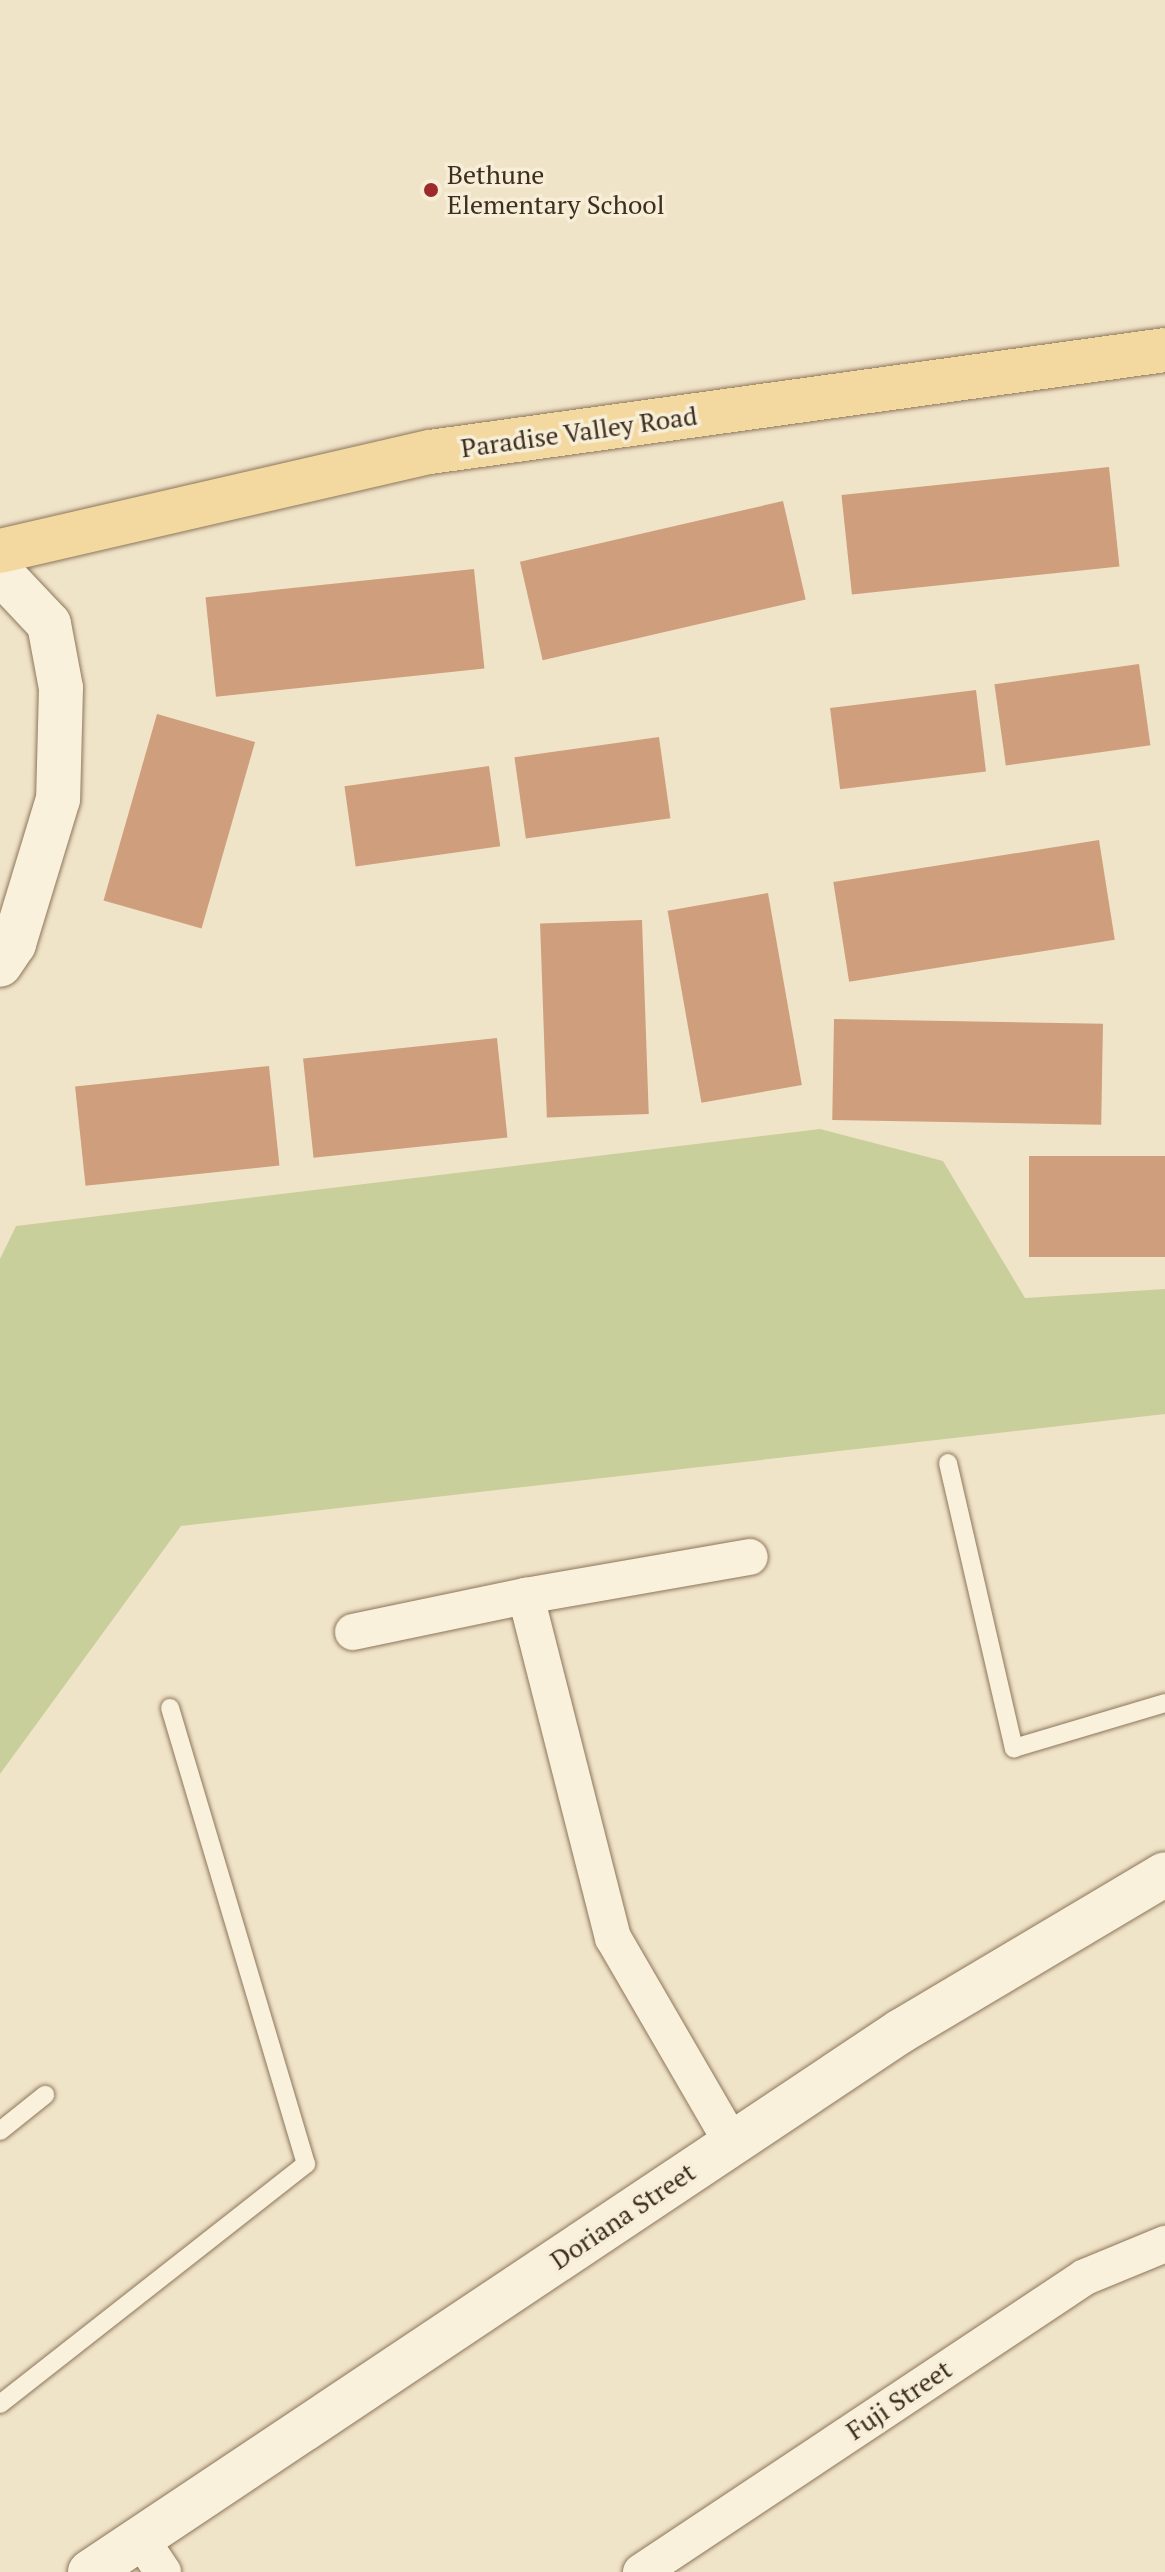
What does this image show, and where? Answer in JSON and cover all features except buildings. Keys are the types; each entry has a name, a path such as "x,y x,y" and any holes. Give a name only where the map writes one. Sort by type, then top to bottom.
{"main road":[{"name":"Paradise Valley Road","path":"0,551 430,452 1165,350"}],"street":[{"path":"0,572 49,624 61,688 58,799 14,944 0,965"},
{"path":"353,1632 526,1596 750,1557"},
{"path":"526,1596 613,1938 732,2143"},
{"name":"Doriana Street","path":"90,2572 152,2555 732,2143 901,2031 1165,1874"},
{"name":"Fuji Street","path":"641,2572 1085,2277 1165,2244"}],"lane":[{"path":"948,1463 1014,1748 1165,1703"},
{"path":"0,2404 306,2164 170,1708"},
{"path":"0,2131 45,2095"}],"green space":[{"path":"820,1129 943,1161 1025,1298 1165,1289 1165,1414 181,1526 0,1774 0,1259 16,1226"}],"place":[{"name":"Bethune Elementary School","path":"431,190"}]}
